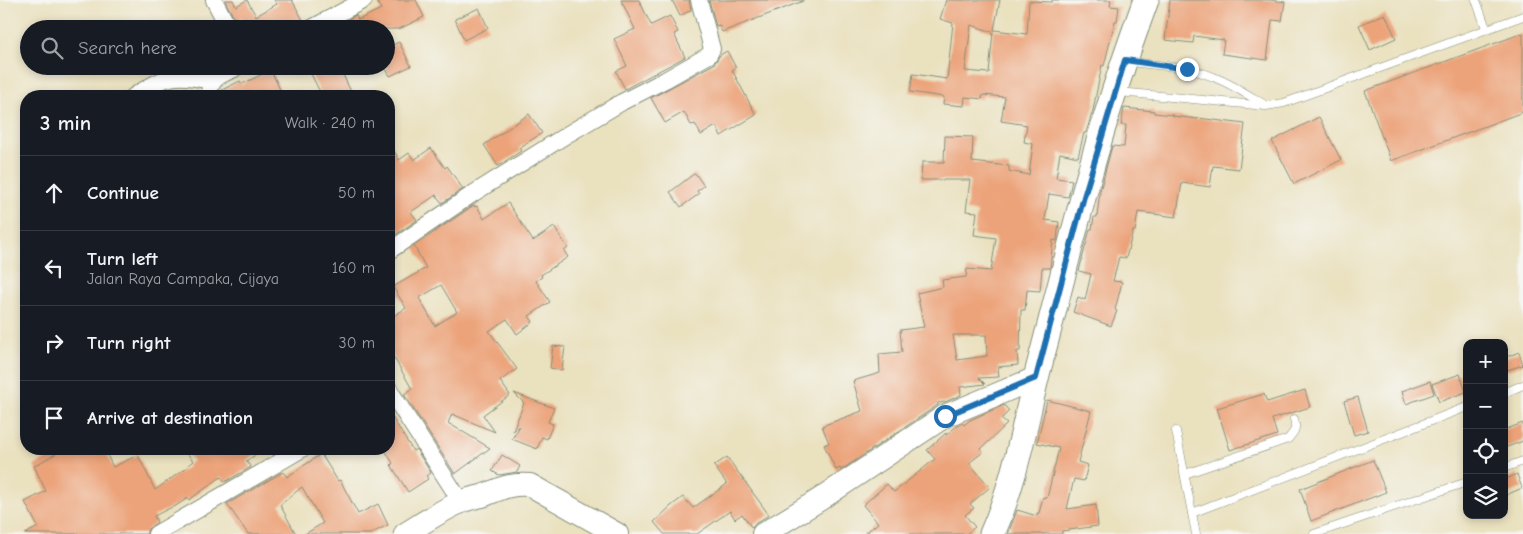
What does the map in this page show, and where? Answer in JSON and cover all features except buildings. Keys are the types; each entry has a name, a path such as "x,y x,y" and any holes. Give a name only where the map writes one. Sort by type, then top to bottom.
{"main road":[{"path":"992,534 1016,468 1036,378 1114,91 1146,0"}],"street":[{"path":"214,0 224,20"},
{"path":"327,20 364,0"},
{"path":"395,247 474,193 568,134 622,102 709,55 712,49 699,0"},
{"path":"144,90 163,79 196,77 211,89 217,77 221,75"},
{"path":"763,534 819,500 945,416 1036,378"},
{"path":"395,402 461,502"},
{"path":"156,534 292,455"},
{"path":"405,534 461,502 483,496 498,488 519,484 530,485 618,534"}],"lane":[{"path":"1476,0 1486,28"},
{"path":"1114,91 1266,106 1284,103 1523,16"},
{"path":"1125,60 1208,74 1226,82 1266,106"},
{"path":"1508,391 1523,385"},
{"path":"1192,513 1463,409"},
{"path":"1185,474 1288,439 1295,430 1294,420"},
{"path":"1176,431 1196,534"},
{"path":"1508,467 1523,461"},
{"path":"1314,534 1463,483"}],"route":[{"path":"945,416 1036,378 1083,200 1114,91 1125,60 1187,69"}]}
